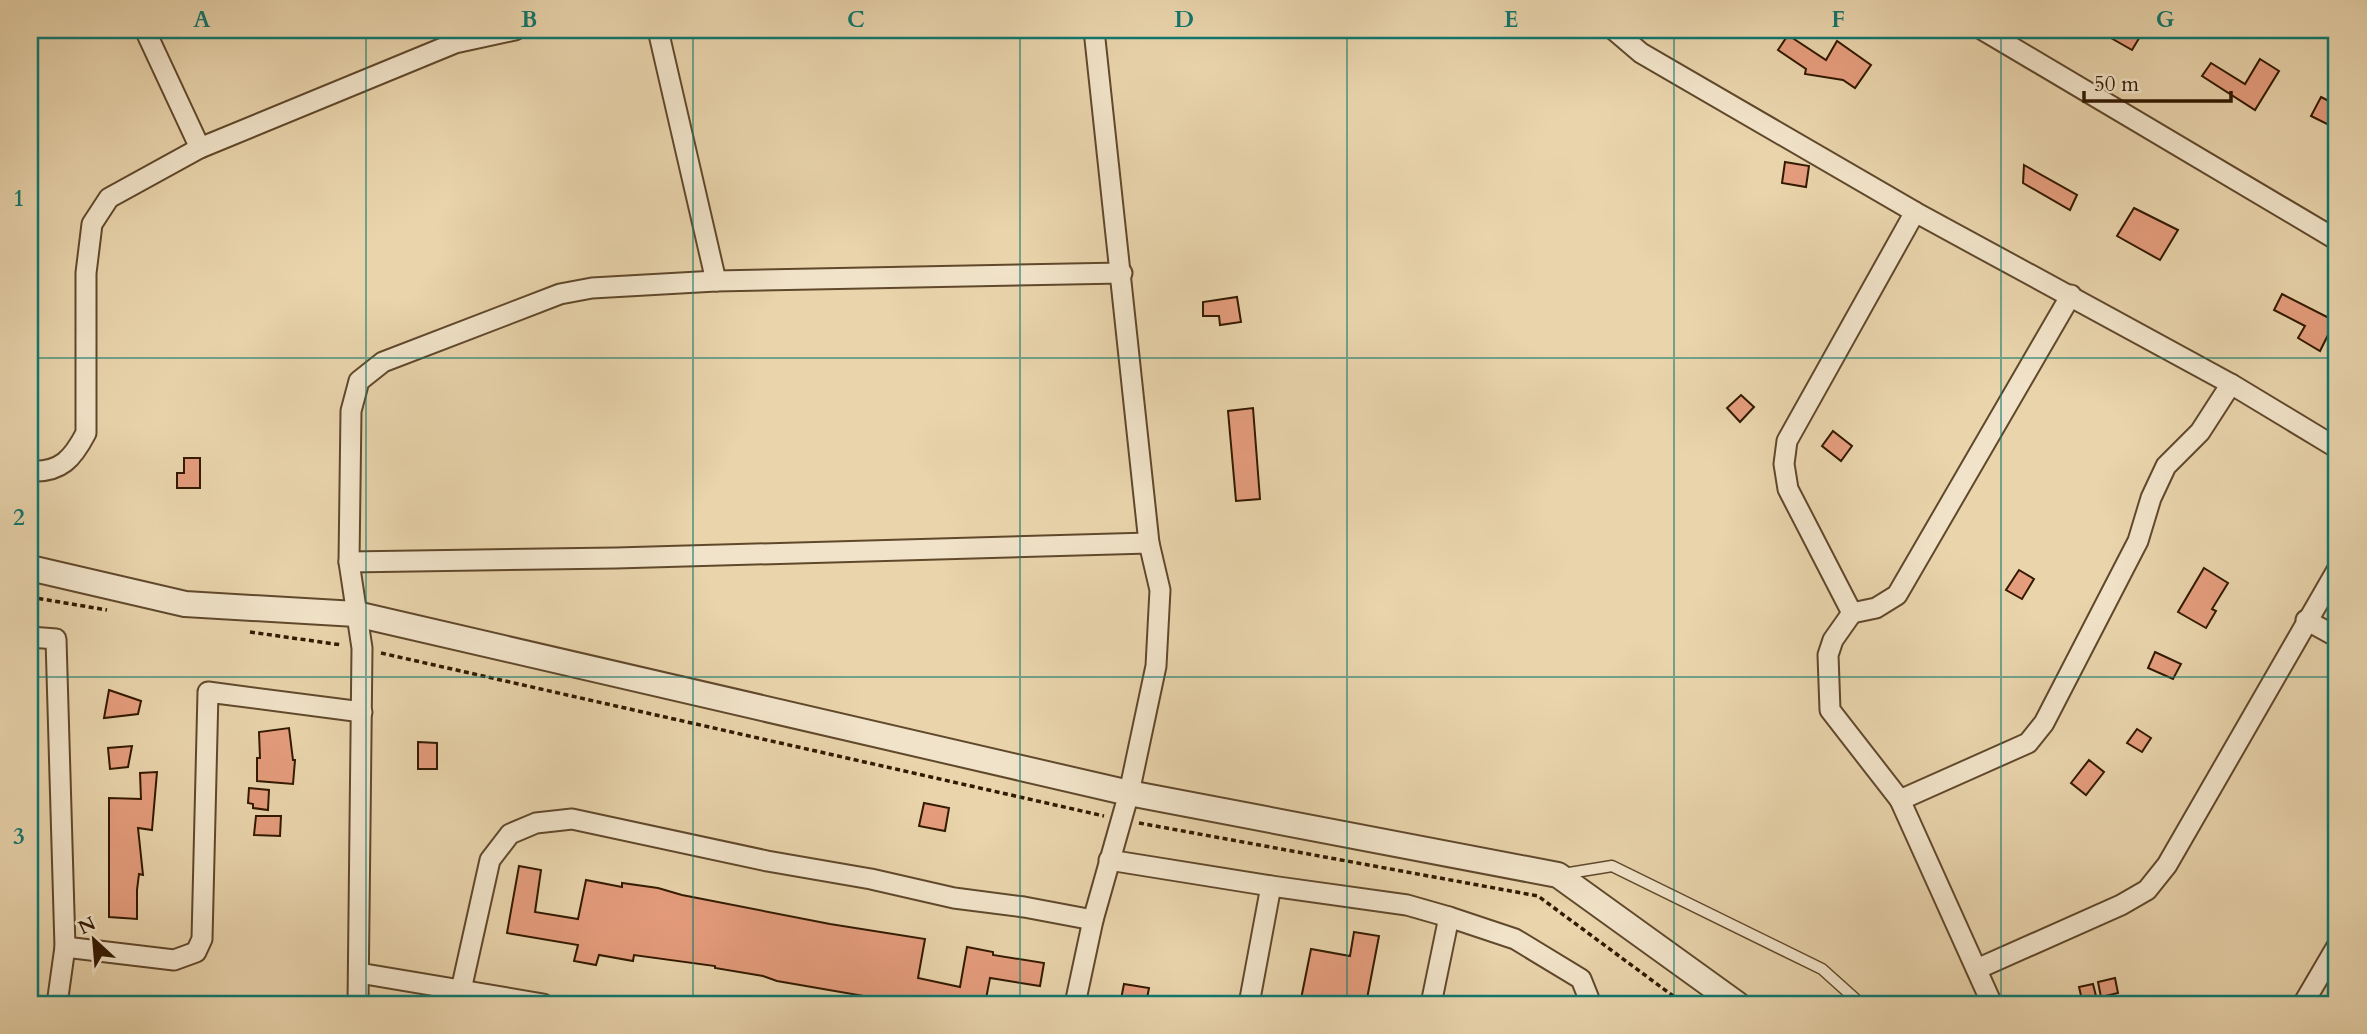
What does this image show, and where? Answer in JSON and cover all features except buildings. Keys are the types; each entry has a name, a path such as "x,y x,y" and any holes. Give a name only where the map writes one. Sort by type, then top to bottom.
{"street":[{"path":"145,30 200,148"},
{"path":"30,471 46,472 74,456 86,433 86,273 92,224 109,198 200,148 452,36 515,30"},
{"path":"658,30 716,281"},
{"path":"1075,1004 1093,920 1129,793 1156,666 1160,590 1149,543 1094,30"},
{"path":"1614,30 1641,53 1915,212 2231,384 2337,448"},
{"path":"1983,30 2013,37 2337,240"},
{"path":"1852,613 1788,489 1784,464 1787,442 1915,212"},
{"path":"358,1004 362,648 349,562 351,411 359,381 383,362 560,294 592,288 716,281 1122,273"},
{"path":"1992,1004 1900,800 1830,710 1828,655 1833,640 1852,613 1876,608 1897,595 2071,295"},
{"path":"1900,800 2028,743 2044,723 2138,541 2151,498 2166,466 2200,432 2231,384"},
{"path":"349,562 616,558 1149,543"},
{"path":"30,568 184,604 356,614 1129,793 1558,875 1737,1004"},
{"path":"1977,969 2121,905 2147,890 2167,865 2337,570"},
{"path":"2306,620 2337,637"},
{"path":"30,637 56,639 65,947 57,1004"},
{"path":"65,947 174,960 196,952 202,939 208,692 362,712"},
{"path":"461,990 490,860 510,834 536,823 572,819 954,898 1024,906 1093,920"},
{"path":"1109,860 1271,887 1407,905 1450,917 1515,939 1581,979 1591,1004"},
{"path":"1249,1004 1271,887"},
{"path":"1431,1004 1450,917"},
{"path":"2304,1004 2337,946"},
{"path":"359,973 543,1004"}],"lane":[{"path":"1558,875 1612,866 1822,969 1861,1004"}],"path":[{"path":"30,597 114,611"},
{"path":"238,630 362,648 1121,820 1538,896 1684,1004"}]}
